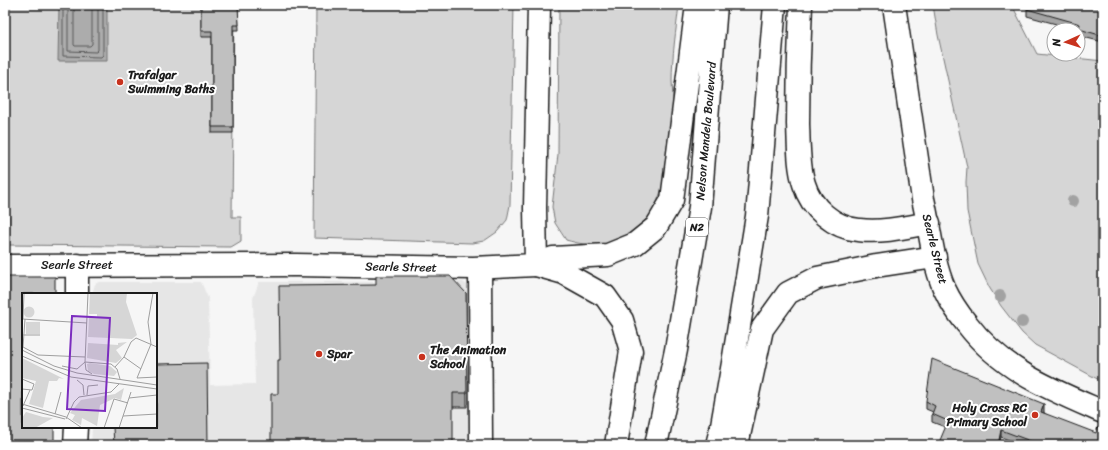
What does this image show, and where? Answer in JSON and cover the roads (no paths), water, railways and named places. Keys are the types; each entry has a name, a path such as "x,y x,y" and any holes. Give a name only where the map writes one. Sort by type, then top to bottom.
{"main road":[{"path":"536,264 535,208 539,5"},
{"path":"536,264 553,258 608,255 635,244 656,227 672,200 697,5"},
{"name":"Nelson Mandela Boulevard","path":"656,445 676,350 700,207 716,5"},
{"path":"717,445 733,364 757,216 775,5"},
{"path":"801,5 798,103 799,165 804,186 814,204 827,218 841,225 859,230 876,230 929,224"},
{"name":"Searle Street","path":"894,5 923,199 935,257 944,288 956,310 984,345 1002,360 1019,372 1045,386 1103,412"},
{"path":"738,445 762,329 788,293 817,278 876,266 935,257"},
{"path":"536,264 564,273 605,296 622,320 631,351 616,445"},
{"name":"Searle Street","path":"5,266 296,265 480,268 536,264"},
{"path":"77,266 77,293"},
{"path":"480,268 481,445"},
{"path":"75,445 76,428"}],"water":[{"path":"59,5 107,5 107,61 58,61"}],"place":[{"name":"Trafalgar Swimming Baths","path":"120,82"},
{"name":"Spar","path":"319,354"},
{"name":"The Animation School","path":"422,357"},
{"name":"Holy Cross RC Primary School","path":"1035,415"}]}
